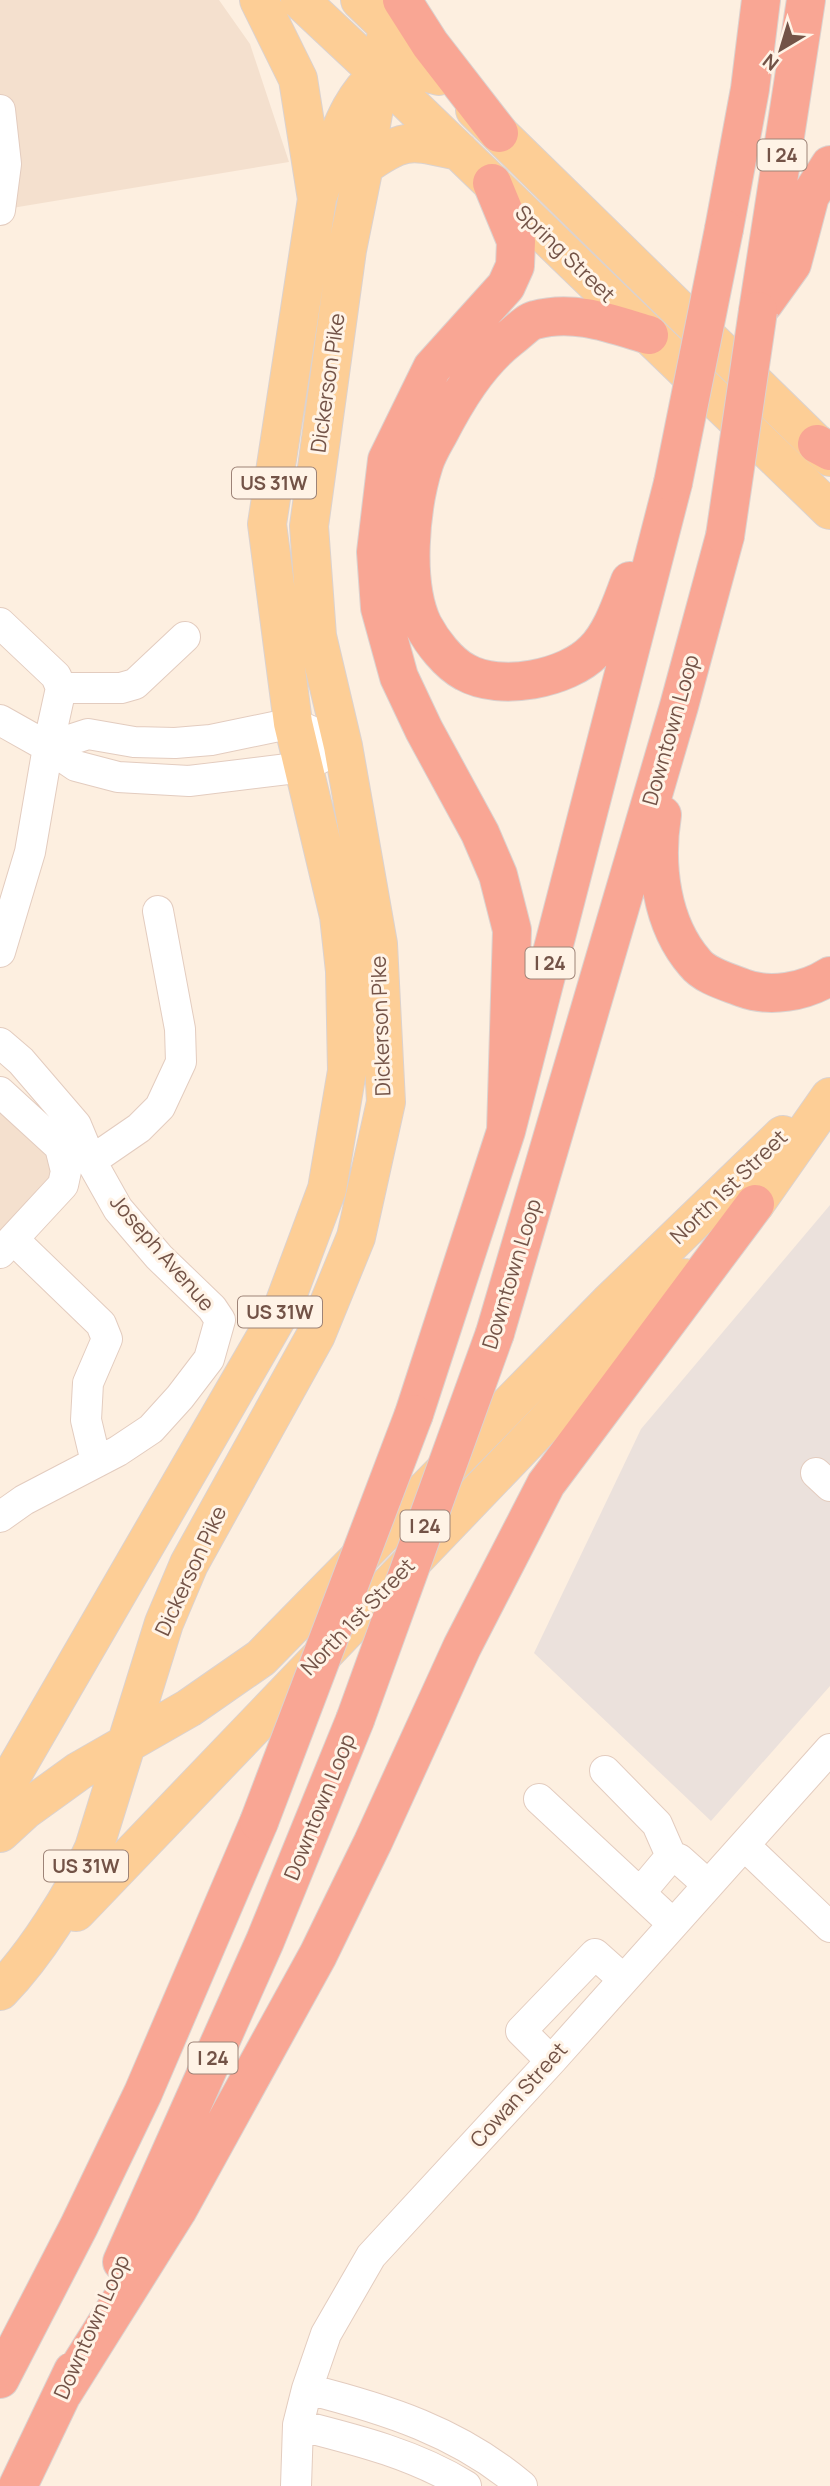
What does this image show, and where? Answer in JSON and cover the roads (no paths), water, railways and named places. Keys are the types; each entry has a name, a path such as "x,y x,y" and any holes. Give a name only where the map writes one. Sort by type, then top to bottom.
{"highway":[{"path":"739,0 750,89"},
{"name":"I 24","path":"0,2379 79,2226 143,2093 259,1822 414,1413 506,1130 670,495 750,89 761,0"},
{"name":"Downtown Loop","path":"18,2486 63,2393 265,1941 355,1720 495,1333 679,706 725,536 806,0"},
{"path":"395,13 430,44 499,133"},
{"path":"758,311 792,264 810,196 830,165"},
{"path":"492,183 516,241 515,266 506,286 432,368 387,460 376,552 380,608 399,677 424,730 480,833 498,875 512,930 506,1130"},
{"path":"649,335 583,316 534,320 495,350 479,370 451,410 424,462 414,512 412,546 412,593 423,625 438,648 465,673 495,681 531,682 569,668 594,651 615,619 633,573 670,495"},
{"path":"679,706 658,839 661,891 675,934 696,965 724,981 757,993 795,991 830,976"},
{"path":"63,2393 177,2211 318,1955 462,1647 546,1484 755,1204"}],"main road":[{"name":"Dickerson Pike","path":"0,1796 283,1307 327,1189 347,1071 345,971 339,916 293,723 267,524 317,199 298,79 259,0"},
{"name":"Spring Street","path":"300,0 830,510"},
{"name":"Spring Street","path":"360,0 395,13 439,76 826,451"},
{"name":"Dickerson Pike","path":"8,1983 80,1880 106,1814 164,1623 189,1564 316,1335 356,1237 386,1102 378,944 343,746 317,636 309,526 346,260 379,74 395,13"},
{"path":"317,199 337,135 354,103 379,74 401,68 439,76"},
{"path":"364,166 395,146 414,142 459,151"},
{"name":"North 1st Street","path":"0,1833 25,1810 79,1771 189,1708 261,1658 609,1303 830,1090"},
{"name":"North 1st Street","path":"8,1983 755,1204 830,1097"}],"street":[{"path":"0,110 6,164 0,210"},
{"path":"0,623 56,676 61,688 30,852 0,951"},
{"path":"61,688 121,688 135,684 185,637"},
{"path":"0,720 76,766 118,777 189,780 304,767 343,746"},
{"path":"48,747 88,734 134,742 175,743 211,740 293,723 343,746"},
{"path":"91,1161 139,1128 160,1108 181,1062 180,1029 158,911"},
{"name":"Joseph Avenue","path":"0,1043 21,1061 76,1125 91,1161 118,1209 159,1257 212,1308 220,1320 209,1359 151,1429 24,1500 0,1517"},
{"path":"0,1092 60,1147 66,1171 64,1185 7,1246 101,1324 107,1339 88,1383 86,1420 96,1462"},
{"name":"Cowan Street","path":"296,2486 298,2424 307,2389 326,2334 372,2256 551,2061 830,1749"},
{"path":"605,1771 657,1824 671,1856 679,1859 707,1884"},
{"path":"539,1799 672,1923"},
{"path":"744,1845 830,1927"},
{"path":"640,1893 671,1856"},
{"path":"551,2061 521,2031 595,1954 623,1979"},
{"path":"307,2389 378,2407 439,2431 497,2464 522,2486"},
{"path":"298,2424 381,2446 440,2470 466,2486"}]}
